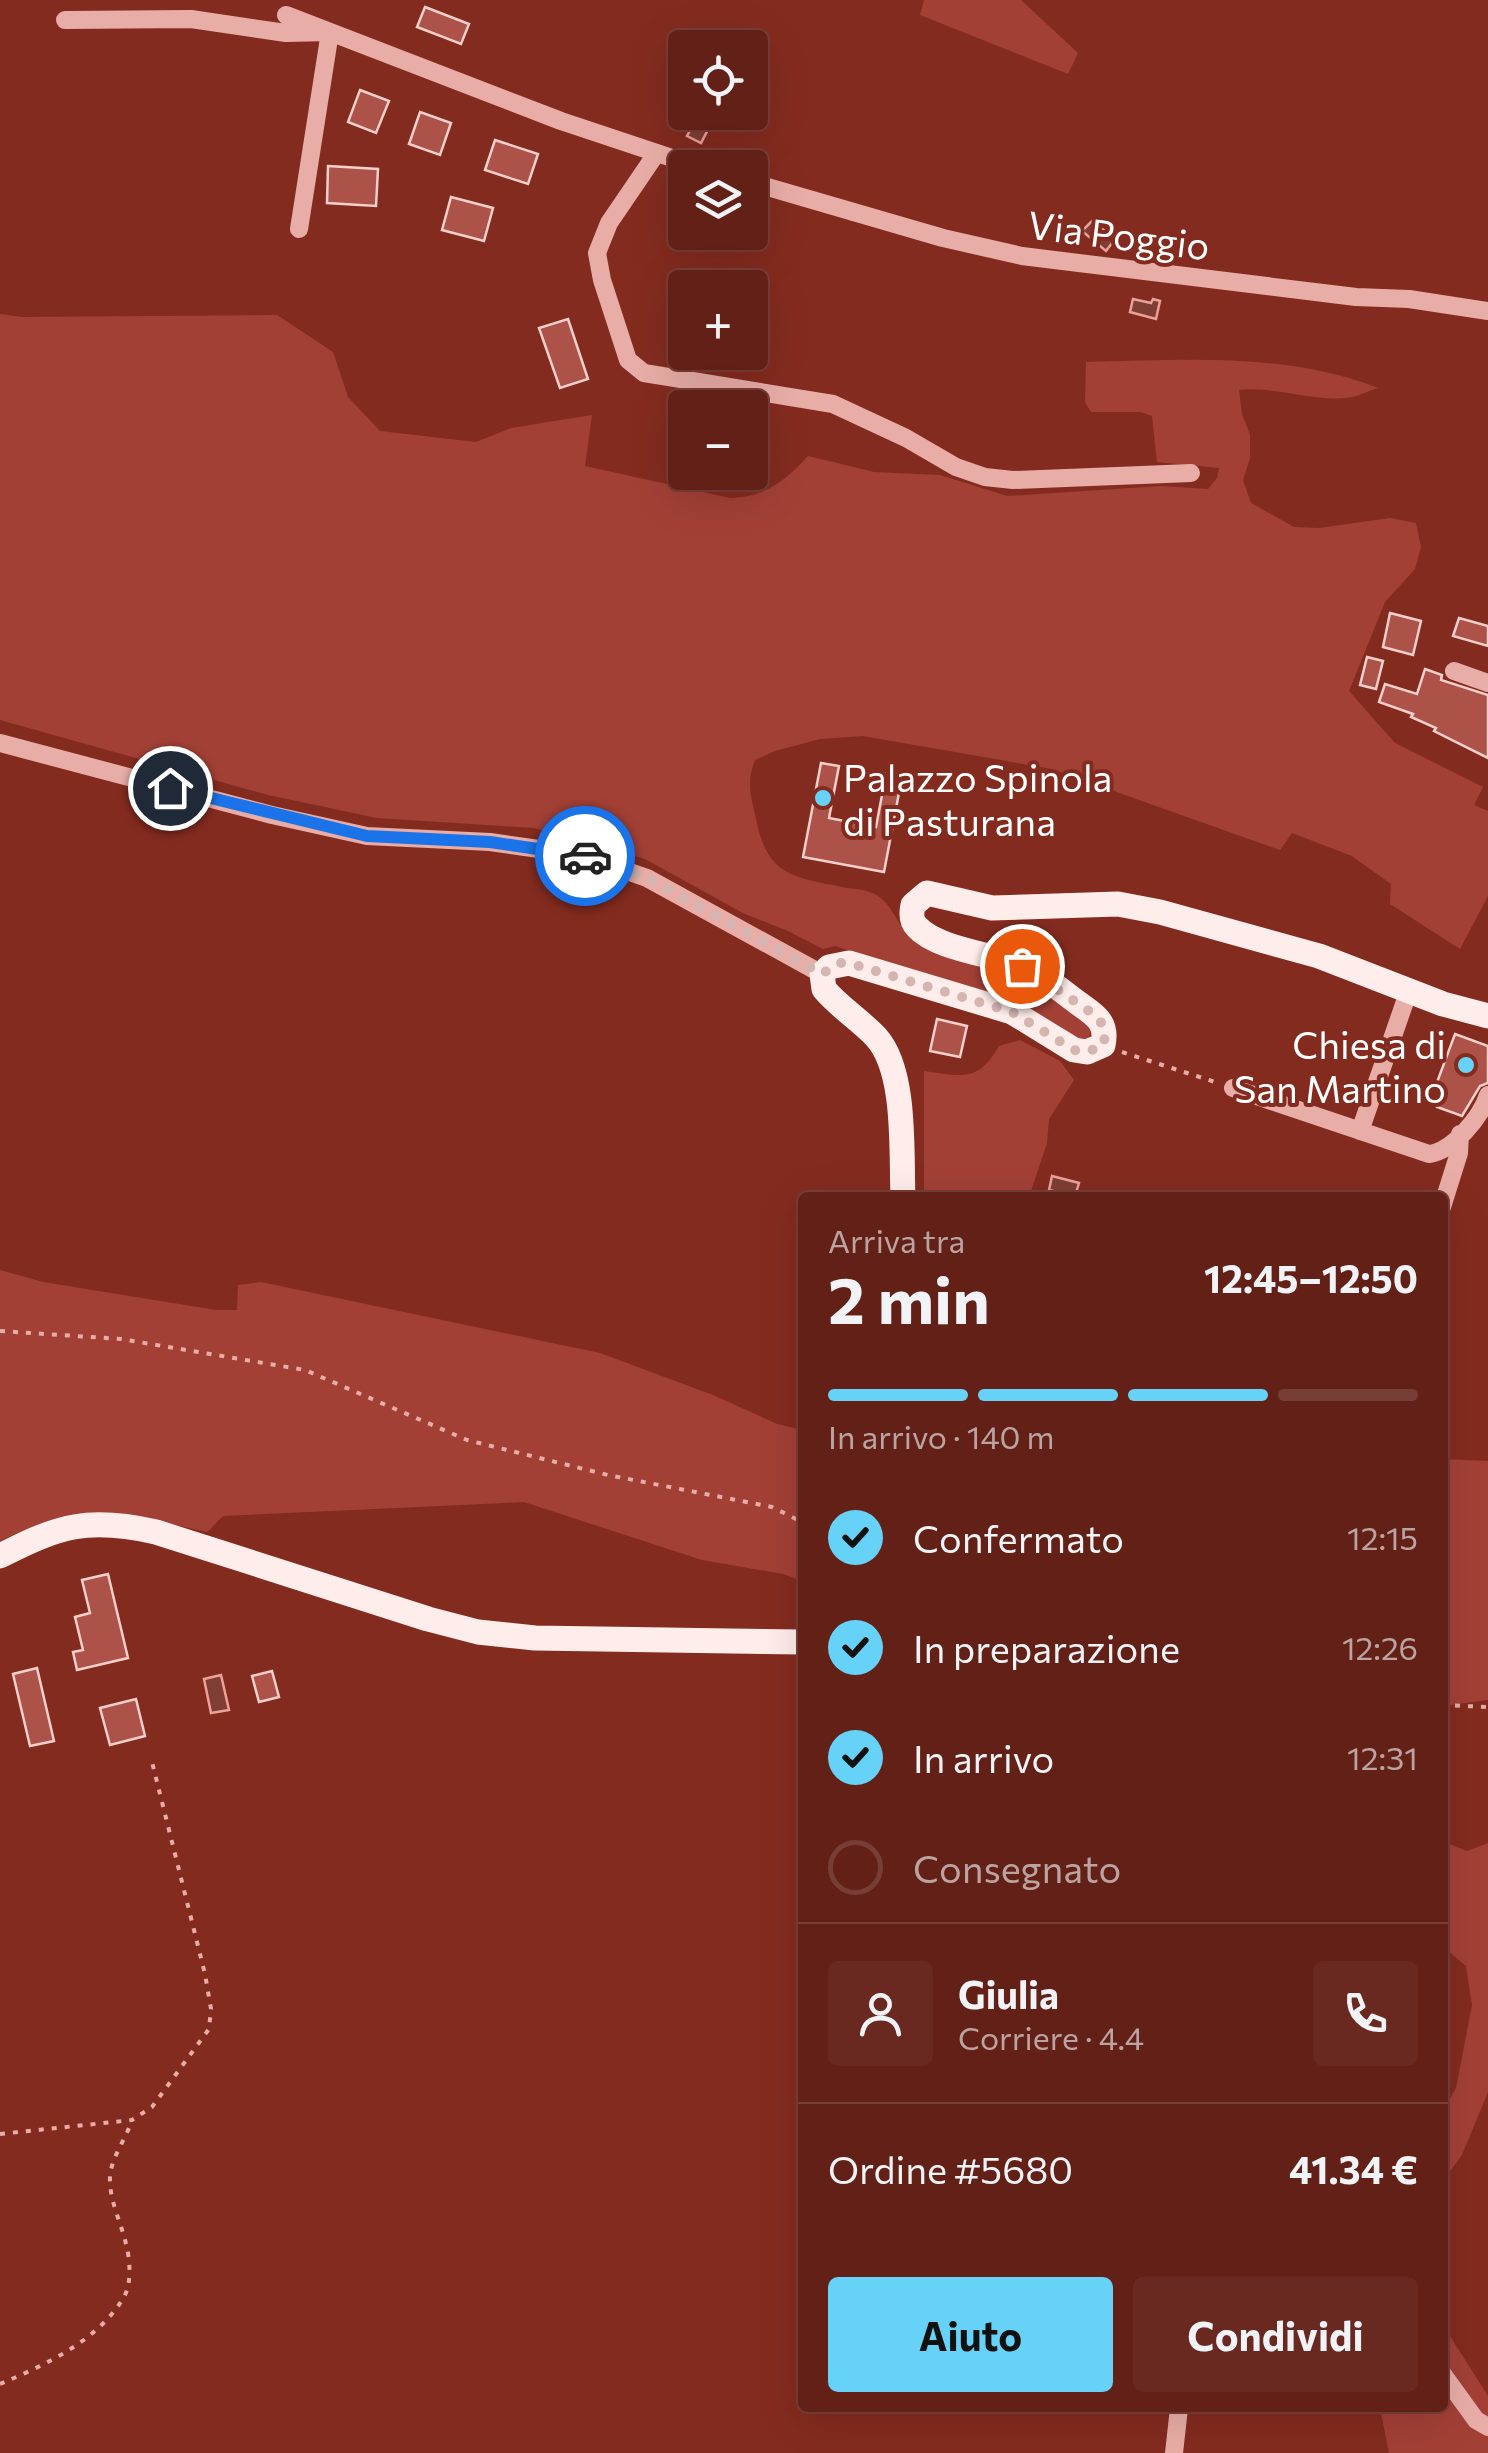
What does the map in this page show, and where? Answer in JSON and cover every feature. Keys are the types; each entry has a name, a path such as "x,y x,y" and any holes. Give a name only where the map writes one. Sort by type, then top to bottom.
{"main road":[{"path":"903,1192 899,1108 890,1059 878,1039 824,989 822,974 838,963 849,963 1012,1012 1074,1050 1087,1052 1104,1045 1105,1030 1098,1017 1042,977 1022,966 941,941 920,930 911,912 916,900 934,892 992,908 1118,904 1160,912 1319,956 1443,1004 1488,1016"},
{"path":"0,1556 36,1537 76,1525 116,1523 478,1632 536,1638 798,1642"}],"street":[{"path":"286,15 668,158"},
{"path":"65,20 191,18 286,32 330,32"},
{"path":"299,230 330,32"},
{"path":"656,154 609,223 597,254 628,360 644,373 833,404 906,438 956,467 984,477 1012,480 1191,474"},
{"name":"Via Poggio","path":"768,187 943,238 1022,256 1488,311"},
{"path":"1454,671 1488,683"},
{"path":"0,743 367,836 490,842 581,855 648,878 822,974"},
{"path":"1360,1130 1409,990"},
{"path":"1233,1088 1429,1154 1438,1153 1460,1134 1484,1109 1488,1095"},
{"path":"1447,1192 1459,1153 1460,1134"},
{"path":"1448,2382 1476,2420 1488,2427"},
{"path":"1174,2453 1179,2412"}],"path":[{"path":"1104,1045 1233,1088"},
{"path":"0,1332 122,1339 305,1370 466,1440 608,1475 772,1507 798,1520"},
{"path":"1448,1705 1488,1707"},
{"path":"0,2134 132,2120 152,2107 208,2030 211,2009 152,1762"},
{"path":"0,2384 91,2335 126,2295 127,2246 110,2181 112,2164 132,2120"}],"shaded area":[{"path":"924,0 1021,0 1078,53 1068,74 920,15"},
{"path":"690,130 708,130 701,143 687,136"},
{"path":"1095,218 1097,225 1115,239 1106,251 1082,231"},
{"path":"1133,299 1160,301 1156,319 1130,312"},
{"path":"0,314 277,315 333,352 348,397 380,431 476,442 511,428 592,415 585,466 668,484 668,490 694,490 730,498 768,490 808,456 874,472 940,475 1007,496 1161,486 1208,489 1219,468 1157,462 1152,416 1141,412 1091,412 1085,402 1086,362 1271,363 1343,376 1378,388 1333,398 1239,390 1250,435 1250,458 1243,480 1251,503 1294,527 1319,528 1390,518 1416,523 1421,547 1415,569 1385,602 1349,691 1395,743 1483,787 1474,805 1488,811 1488,896 1460,949 1390,904 1391,884 1352,856 1292,833 1280,850 1052,769 863,736 820,739 755,760 750,783 752,804 767,852 784,870 809,880 872,893 888,905 910,936 926,947 1047,991 1082,1016 1091,1031 1088,1039 1080,1040 1017,1003 835,946 823,949 743,913 645,859 534,828 377,818 268,795 0,720"},
{"path":"1020,1040 1060,1061 1074,1080 1049,1119 1047,1143 1031,1192 924,1192 924,1071 968,1074 984,1066 999,1046"},
{"path":"1052,1176 1079,1183 1076,1192 1049,1190"},
{"path":"0,1270 43,1282 216,1310 237,1310 238,1285 261,1282 600,1353 798,1429 798,1580 702,1560 524,1502 223,1516 207,1532 151,1520 79,1516 0,1541"},
{"path":"1448,1459 1488,1461 1488,1700 1448,1705"},
{"path":"221,1675 229,1710 211,1713 204,1679"},
{"path":"1448,1843 1467,1851 1488,1843 1488,2092 1462,2155 1448,2174 1448,2102 1456,2088 1472,2005 1466,1966 1448,1951"},
{"path":"1448,2333 1488,2396 1488,2453 1389,2453 1381,2412 1448,2412"}],"building":[{"path":"425,7 469,24 461,44 417,27"},
{"path":"360,90 389,101 376,133 348,122"},
{"path":"420,112 451,123 440,155 409,144"},
{"path":"495,140 538,154 528,184 485,170"},
{"path":"328,166 378,169 376,206 327,203"},
{"path":"451,197 493,208 484,241 442,230"},
{"path":"568,319 588,379 560,388 539,328"},
{"path":"1390,613 1421,621 1413,655 1383,647"},
{"path":"1459,618 1488,626 1488,646 1453,636"},
{"path":"1367,657 1383,661 1376,689 1360,685"},
{"path":"1425,669 1442,675 1441,680 1488,695 1488,758 1434,731 1436,728 1411,717 1413,714 1379,702 1385,684 1417,694"},
{"name":"Palazzo Spinola di Pasturana","path":"821,763 839,766 829,818 876,827 886,774 902,777 884,872 803,857"},
{"path":"937,1019 967,1026 960,1057 930,1051"},
{"name":"Chiesa di San Martino","path":"1455,1034 1488,1046 1488,1083 1480,1086 1462,1116 1437,1107 1443,1088 1436,1085"},
{"path":"108,1574 128,1658 77,1670 73,1652 83,1650 75,1617 90,1613 82,1580"},
{"path":"37,1668 54,1741 30,1746 13,1674"},
{"path":"272,1671 279,1697 259,1702 252,1676"},
{"path":"136,1699 145,1736 110,1745 100,1708"}],"way so far":[{"path":"585,856 648,878 822,974 838,963 849,963 1012,1012 1074,1050 1087,1052 1104,1045 1105,1030 1098,1017 1022,966"}],"place":[{"name":"Palazzo Spinola di Pasturana","path":"823,798"},
{"name":"Chiesa di San Martino","path":"1466,1065"}],"route":[{"path":"170,788 367,836 490,842 585,856"}]}
